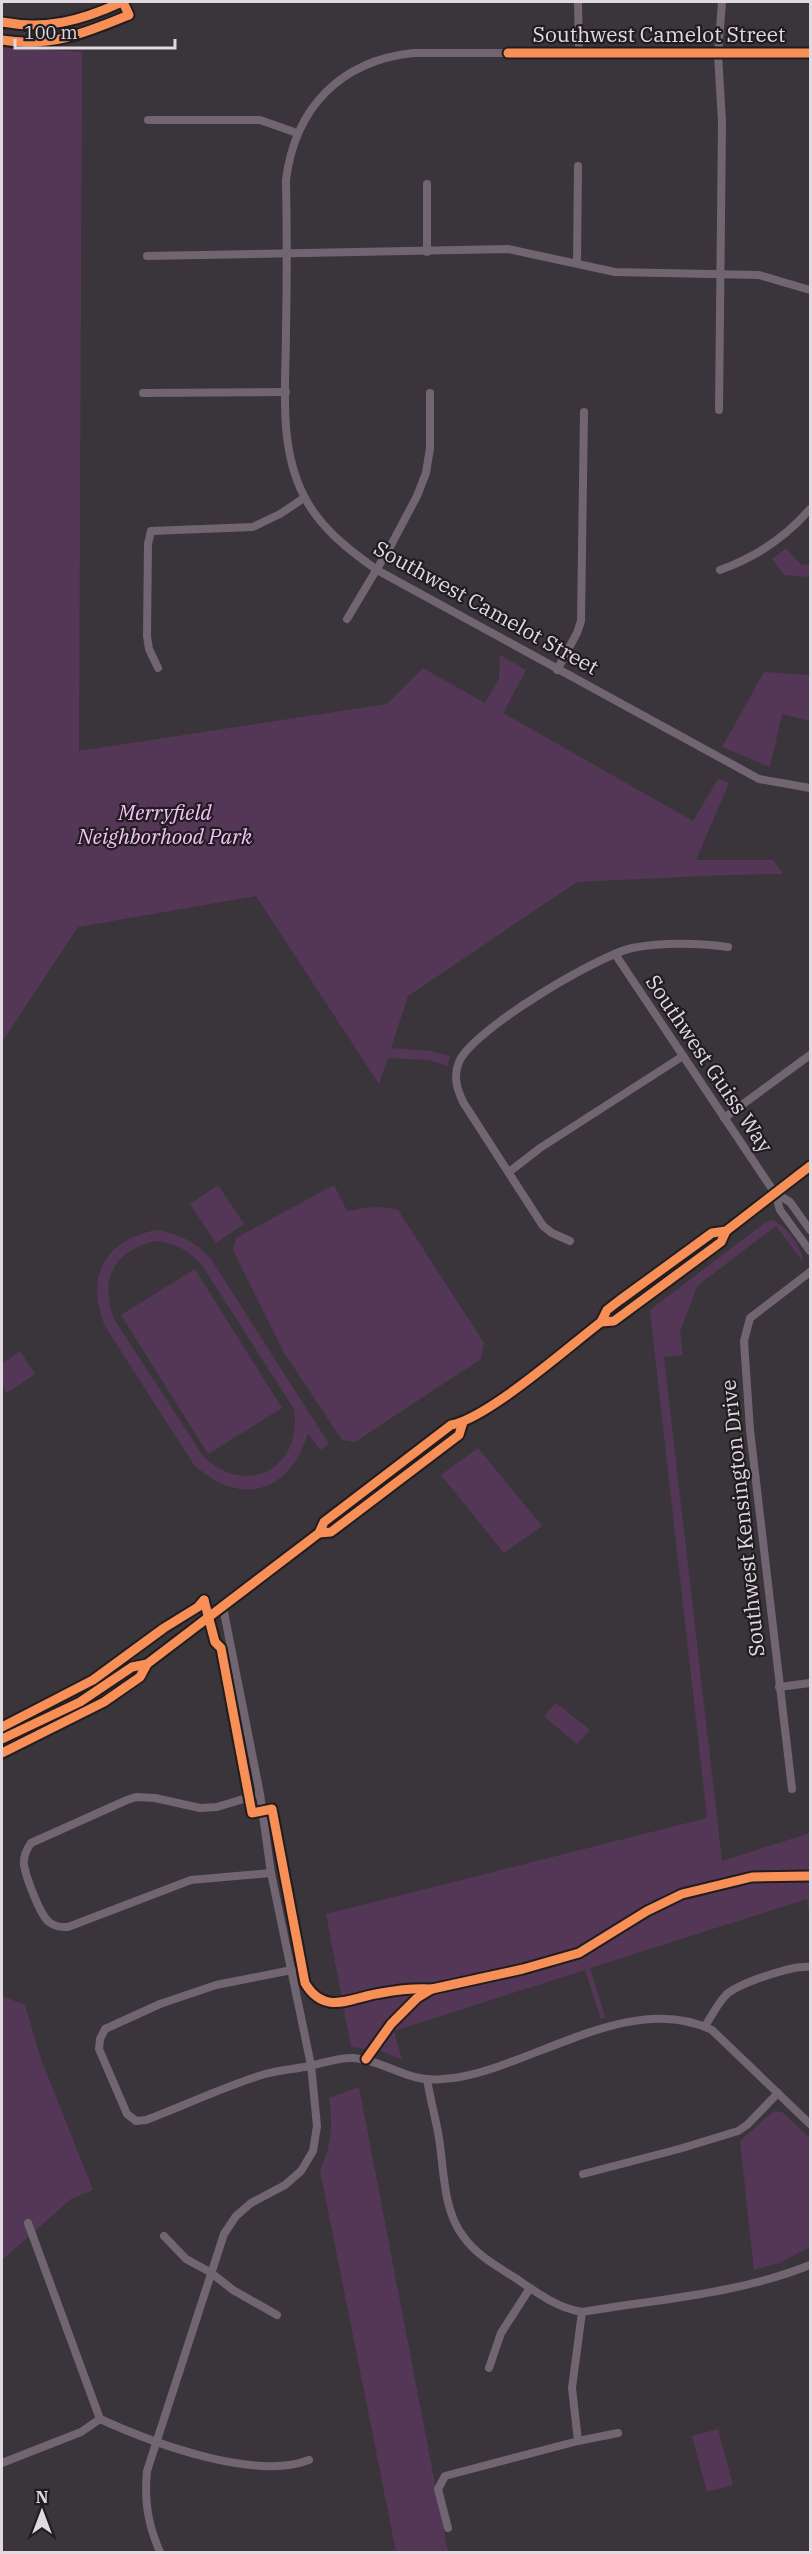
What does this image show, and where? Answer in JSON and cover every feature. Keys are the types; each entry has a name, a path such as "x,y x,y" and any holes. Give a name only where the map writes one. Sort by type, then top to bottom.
{"main road":[{"path":"2,22 24,26 62,24 122,2"},
{"path":"2,1753 104,1702 140,1677 147,1664 319,1533 331,1532 459,1435 463,1422 526,1380 601,1322 614,1321 678,1274 721,1242 726,1231 810,1166"},
{"path":"2,1739 80,1702 132,1667 147,1664"}],"street":[{"path":"578,2 579,53"},
{"path":"719,410 722,122 718,54 722,2"},
{"name":"Southwest Camelot Street","path":"810,53 413,53 376,59 344,76 308,113 297,134 286,180 287,442 294,472 304,498 327,528 345,547 377,570 759,779 810,788"},
{"path":"148,120 260,120 297,134"},
{"path":"577,263 578,166"},
{"path":"427,184 427,252"},
{"path":"147,256 508,249 615,272 759,275 810,290"},
{"path":"143,393 286,392"},
{"path":"347,619 377,570 417,496 426,473 430,448 430,393"},
{"path":"557,670 581,621 584,412"},
{"path":"158,668 149,649 147,636 148,544 151,531 253,527 280,514 304,498"},
{"path":"720,570 745,561 773,545 791,530 810,509"},
{"path":"570,1240 552,1233 543,1226 481,1131 458,1091 456,1072 462,1056 477,1041 558,982 615,954 660,944 728,947"},
{"name":"Southwest Guiss Way","path":"615,954 776,1193"},
{"path":"724,1118 810,1055"},
{"path":"509,1172 540,1148 683,1056"},
{"path":"776,1193 790,1202 810,1230"},
{"path":"776,1193 780,1210 810,1251"},
{"name":"Southwest Kensington Drive","path":"792,1789 750,1430 744,1341 750,1318 810,1272"},
{"path":"160,2553 148,2521 145,2496 147,2471 210,2272 224,2234 236,2216 251,2203 285,2185 301,2171 313,2151 317,2126 311,2066 271,1873 260,1794 223,1606"},
{"path":"779,1687 810,1683"},
{"path":"260,1794 218,1807 200,1808 155,1798 127,1800 31,1843 25,1852 24,1866 41,1912 48,1922 68,1927 190,1880 271,1873"},
{"path":"705,2026 724,1997 738,1987 797,1968 810,1967"},
{"path":"292,1970 216,1985 160,2004 105,2029 99,2039 99,2049 127,2114 136,2121 146,2120 259,2076 345,2058 366,2059 427,2079 441,2080 490,2071 566,2042 646,2019 674,2019 705,2026 720,2036 810,2124"},
{"path":"427,2079 446,2188 452,2213 462,2235 477,2252 562,2307 582,2312 722,2290 770,2279 810,2265"},
{"path":"583,2174 738,2131 747,2125 778,2093"},
{"path":"28,2223 100,2419 157,2442 218,2459 263,2466 289,2466 309,2460"},
{"path":"164,2236 178,2253 210,2272 233,2290 277,2315"},
{"path":"489,2368 501,2333 530,2288"},
{"path":"578,2440 572,2388 582,2312"},
{"path":"2,2463 81,2432 100,2419"},
{"path":"448,2528 438,2489 445,2476 578,2440 618,2433"}],"green space":[{"name":"Merryfield Neighborhood Park","path":"2,47 82,52 79,751 387,704 423,668 485,703 499,679 500,655 526,670 503,713 693,821 718,779 729,783 696,860 773,860 783,874 577,882 408,996 391,1048 431,1051 450,1056 447,1066 430,1060 388,1058 379,1084 256,896 78,927 2,1042"},
{"path":"786,548 800,564 810,565 810,577 784,575 772,559"},
{"path":"764,672 810,675 810,721 782,714 770,767 722,747"},
{"path":"218,1185 244,1224 216,1243 190,1204"},
{"path":"334,1185 347,1211 379,1207 398,1210 484,1343 481,1359 355,1442 342,1440 283,1351 233,1250 236,1238"},
{"path":"772,1220 782,1226 792,1237 800,1250 803,1262 776,1226 697,1286 680,1332 683,1355 664,1357 722,1861 810,1833 810,1919 807,1899 590,1968 605,2017 601,2019 585,1970 394,2031 402,2060 381,2051 351,2047 326,1914 707,1818 650,1310 766,1222"},
{"path":"156,1230 172,1234 199,1247 211,1259 329,1444 320,1450 308,1433 300,1453 289,1469 276,1481 262,1488 246,1490 229,1487 194,1465 105,1326 99,1308 97,1291 104,1263 112,1252 138,1235","holes":["156,1241 182,1248 202,1265 294,1409 294,1430 290,1448 268,1471 253,1475 237,1475 220,1468 203,1456 114,1319 108,1291 114,1268 130,1251"]},
{"path":"195,1269 282,1408 208,1454 121,1315"},
{"path":"20,1351 35,1374 7,1393 2,1385 2,1364"},
{"path":"478,1448 542,1526 504,1553 441,1475"},
{"path":"556,1703 590,1730 577,1744 544,1716"},
{"path":"2,1996 25,2005 41,2059 93,2190 71,2199 2,2260"},
{"path":"359,2087 448,2552 396,2552 320,2170 327,2152 330,2134 329,2098"},
{"path":"774,2111 782,2112 810,2138 810,2247 779,2263 754,2270 740,2141"},
{"path":"718,2429 733,2485 707,2492 692,2436"}],"cycle path":[{"path":"2,22 34,25 63,22 78,19 122,2"},
{"path":"2,40 36,42 82,33 129,15 123,2"},
{"path":"508,53 810,53"},
{"path":"2,1739 80,1702 132,1667 147,1664 319,1533 324,1522 451,1425 467,1420 506,1396 601,1322 607,1310 620,1300 712,1233 726,1231 810,1166"},
{"path":"601,1322 614,1321 721,1242 726,1231"},
{"path":"319,1533 331,1532 459,1435 463,1422"},
{"path":"204,1600 215,1642 221,1648 252,1813 272,1809 305,1983 313,1993 330,2002 349,2001 393,1991 432,1989"},
{"path":"2,1727 93,1680 164,1628 198,1607 204,1600"},
{"path":"2,1753 104,1702 140,1677 147,1664"},
{"path":"366,2059 391,2024 417,1998 432,1989 523,1969 579,1953 647,1911 682,1894 752,1877 810,1876"}]}
